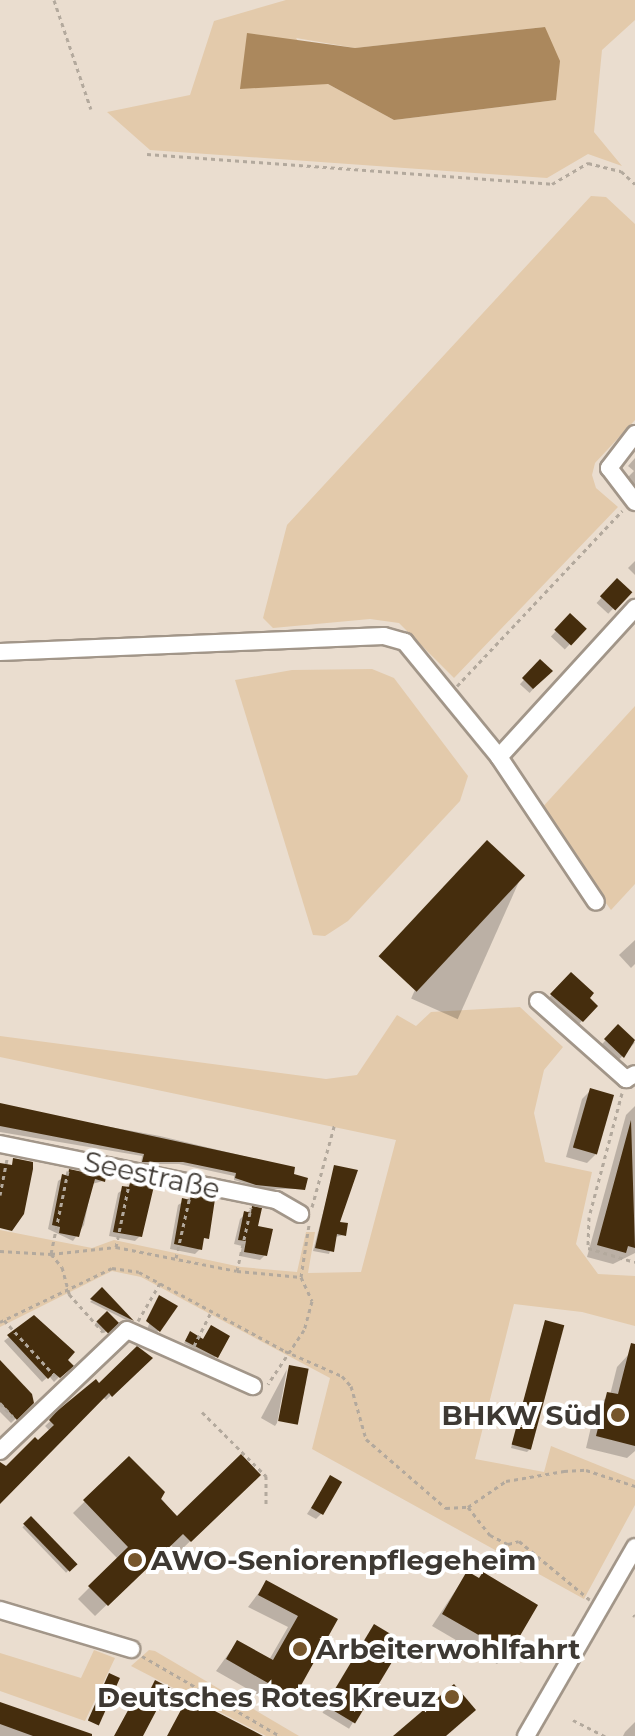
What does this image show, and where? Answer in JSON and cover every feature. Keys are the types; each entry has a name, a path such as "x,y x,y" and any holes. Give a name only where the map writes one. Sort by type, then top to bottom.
{"street":[{"path":"634,501 609,468 635,434"},
{"path":"499,757 635,608"},
{"path":"0,652 384,636 405,642 446,697 499,757 596,902"},
{"path":"538,1001 630,1077"},
{"name":"Seestraße","path":"5,1145 254,1195 288,1205 300,1214"},
{"path":"0,1451 113,1344 134,1330 253,1386"},
{"path":"526,1736 635,1547"},
{"path":"0,1610 131,1649"}],"path":[{"path":"54,0 91,109"},
{"path":"147,154 552,184 588,163 621,171 635,184"},
{"path":"446,697 634,501"},
{"path":"630,1077 589,1217 588,1248 635,1262"},
{"path":"253,1386 267,1386 285,1351 304,1330 312,1301 301,1277 312,1229 300,1214 317,1204 335,1123"},
{"path":"0,1195 5,1145"},
{"path":"51,1254 71,1158"},
{"path":"116,1247 132,1170"},
{"path":"176,1258 193,1183"},
{"path":"237,1271 254,1195"},
{"path":"0,1251 51,1254 116,1247 237,1271 301,1277"},
{"path":"51,1254 62,1267 69,1294 113,1344"},
{"path":"66,1388 2,1321 69,1285 112,1268 139,1272 285,1351 348,1380 358,1421 379,1454 446,1508 468,1507 506,1481 564,1471 586,1470 635,1486"},
{"path":"134,1330 160,1283"},
{"path":"188,1358 212,1310"},
{"path":"0,1403 23,1429"},
{"path":"202,1412 266,1476 266,1504"},
{"path":"468,1507 490,1535 508,1544 519,1541 601,1607"},
{"path":"131,1649 280,1736"},
{"path":"573,1720 605,1736"}],"shaded area":[{"path":"286,0 635,0 635,20 602,50 594,132 622,166 588,154 547,178 150,150 107,112 190,95 214,21","holes":["545,27 556,100 394,120 328,84 296,38 355,48"]},
{"path":"545,27 560,61 556,100 394,120 328,84 240,89 247,33 355,48"},
{"path":"591,196 606,197 635,224 635,420 595,463 592,475 596,488 618,507 454,678 399,623 370,619 273,628 263,618 287,525"},
{"path":"372,669 394,678 468,776 460,801 348,921 325,936 313,935 235,680 292,670"},
{"path":"635,706 635,884 611,910 539,811"},
{"path":"520,1007 563,1047 544,1070 534,1113 545,1162 592,1172 576,1244 598,1274 635,1276 635,1326 582,1312 514,1304 475,1459 544,1472 551,1446 635,1480 635,1505 584,1599 312,1449 330,1378 141,1277 112,1271 0,1327 0,1230 92,1248 114,1240 241,1267 297,1272 306,1232 315,1232 308,1273 361,1272 396,1140 0,1057 0,1036 326,1079 357,1075 397,1015 416,1026 431,1012"},
{"path":"94,1650 115,1658 85,1721 0,1691 0,1653 81,1678"},
{"path":"149,1650 299,1736 266,1736 131,1666"}],"building":[{"path":"617,578 632,592 615,611 600,596"},
{"path":"570,613 587,629 571,646 554,630"},
{"path":"540,659 553,671 533,689 522,678"},
{"path":"487,840 525,875 417,992 379,956"},
{"path":"571,972 594,993 590,998 598,1006 583,1022 550,994"},
{"path":"618,1024 635,1040 624,1058 604,1039"},
{"path":"590,1088 614,1095 597,1154 573,1148"},
{"path":"0,1103 295,1167 294,1174 308,1178 305,1190 256,1185 235,1178 236,1173 183,1162 142,1162 144,1154 0,1126"},
{"path":"631,1120 635,1248 628,1246 626,1253 597,1245"},
{"path":"13,1158 33,1162 33,1169 24,1214 12,1231 0,1228 0,1163 12,1165"},
{"path":"334,1165 358,1170 340,1222 348,1223 346,1236 337,1234 334,1252 315,1248"},
{"path":"69,1169 106,1177 105,1182 95,1179 79,1237 59,1233 60,1227 52,1225 62,1174 68,1176"},
{"path":"130,1182 154,1186 142,1237 113,1232 122,1186 129,1187"},
{"path":"191,1194 215,1199 209,1239 204,1238 202,1250 174,1244 182,1198 190,1200"},
{"path":"252,1206 262,1208 258,1226 273,1229 267,1256 244,1252 246,1241 238,1240 244,1211 251,1213"},
{"path":"102,1287 134,1321 90,1299"},
{"path":"159,1295 178,1306 160,1332 146,1321"},
{"path":"107,1311 119,1323 108,1334 96,1322"},
{"path":"34,1315 75,1352 68,1360 74,1366 60,1378 54,1373 48,1379 7,1335"},
{"path":"545,1320 564,1325 531,1450 512,1445"},
{"path":"211,1325 230,1336 218,1358 185,1341 190,1331 203,1339"},
{"name":"BHKW Süd","path":"631,1343 635,1344 635,1446 596,1436 607,1392 618,1394"},
{"path":"137,1346 153,1358 112,1397 109,1393 0,1504 0,1462 6,1466 35,1437 38,1440 54,1425 49,1420 57,1411 96,1379 99,1383"},
{"path":"0,1360 32,1394 34,1403 17,1420 0,1402"},
{"path":"289,1365 309,1369 298,1425 278,1421"},
{"path":"241,1454 261,1475 191,1542 183,1534 108,1606 88,1586 128,1547 83,1500 129,1456 165,1492 161,1499 177,1516"},
{"path":"330,1475 342,1482 323,1515 311,1508"},
{"path":"31,1516 78,1564 70,1572 23,1524"},
{"path":"467,1571 479,1578 483,1572 538,1605 510,1653 442,1614"},
{"name":"Arbeiterwohlfahrt","path":"266,1580 338,1619 294,1698 226,1659 237,1640 273,1660 298,1616 258,1595"},
{"path":"374,1624 404,1642 355,1723 325,1705"},
{"path":"109,1673 120,1678 99,1725 88,1721"},
{"path":"155,1680 263,1736 167,1736 182,1708 163,1698 143,1736 114,1736 132,1703 141,1708"},
{"name":"Deutsches Rotes Kreuz","path":"454,1684 476,1710 446,1736 393,1736"},
{"path":"0,1702 92,1736 33,1736 0,1724"}],"place":[{"name":"BHKW Süd","path":"618,1415"},
{"name":"AWO-Seniorenpflegeheim","path":"135,1560"},
{"name":"Arbeiterwohlfahrt","path":"300,1649"},
{"name":"Deutsches Rotes Kreuz","path":"452,1697"}]}
